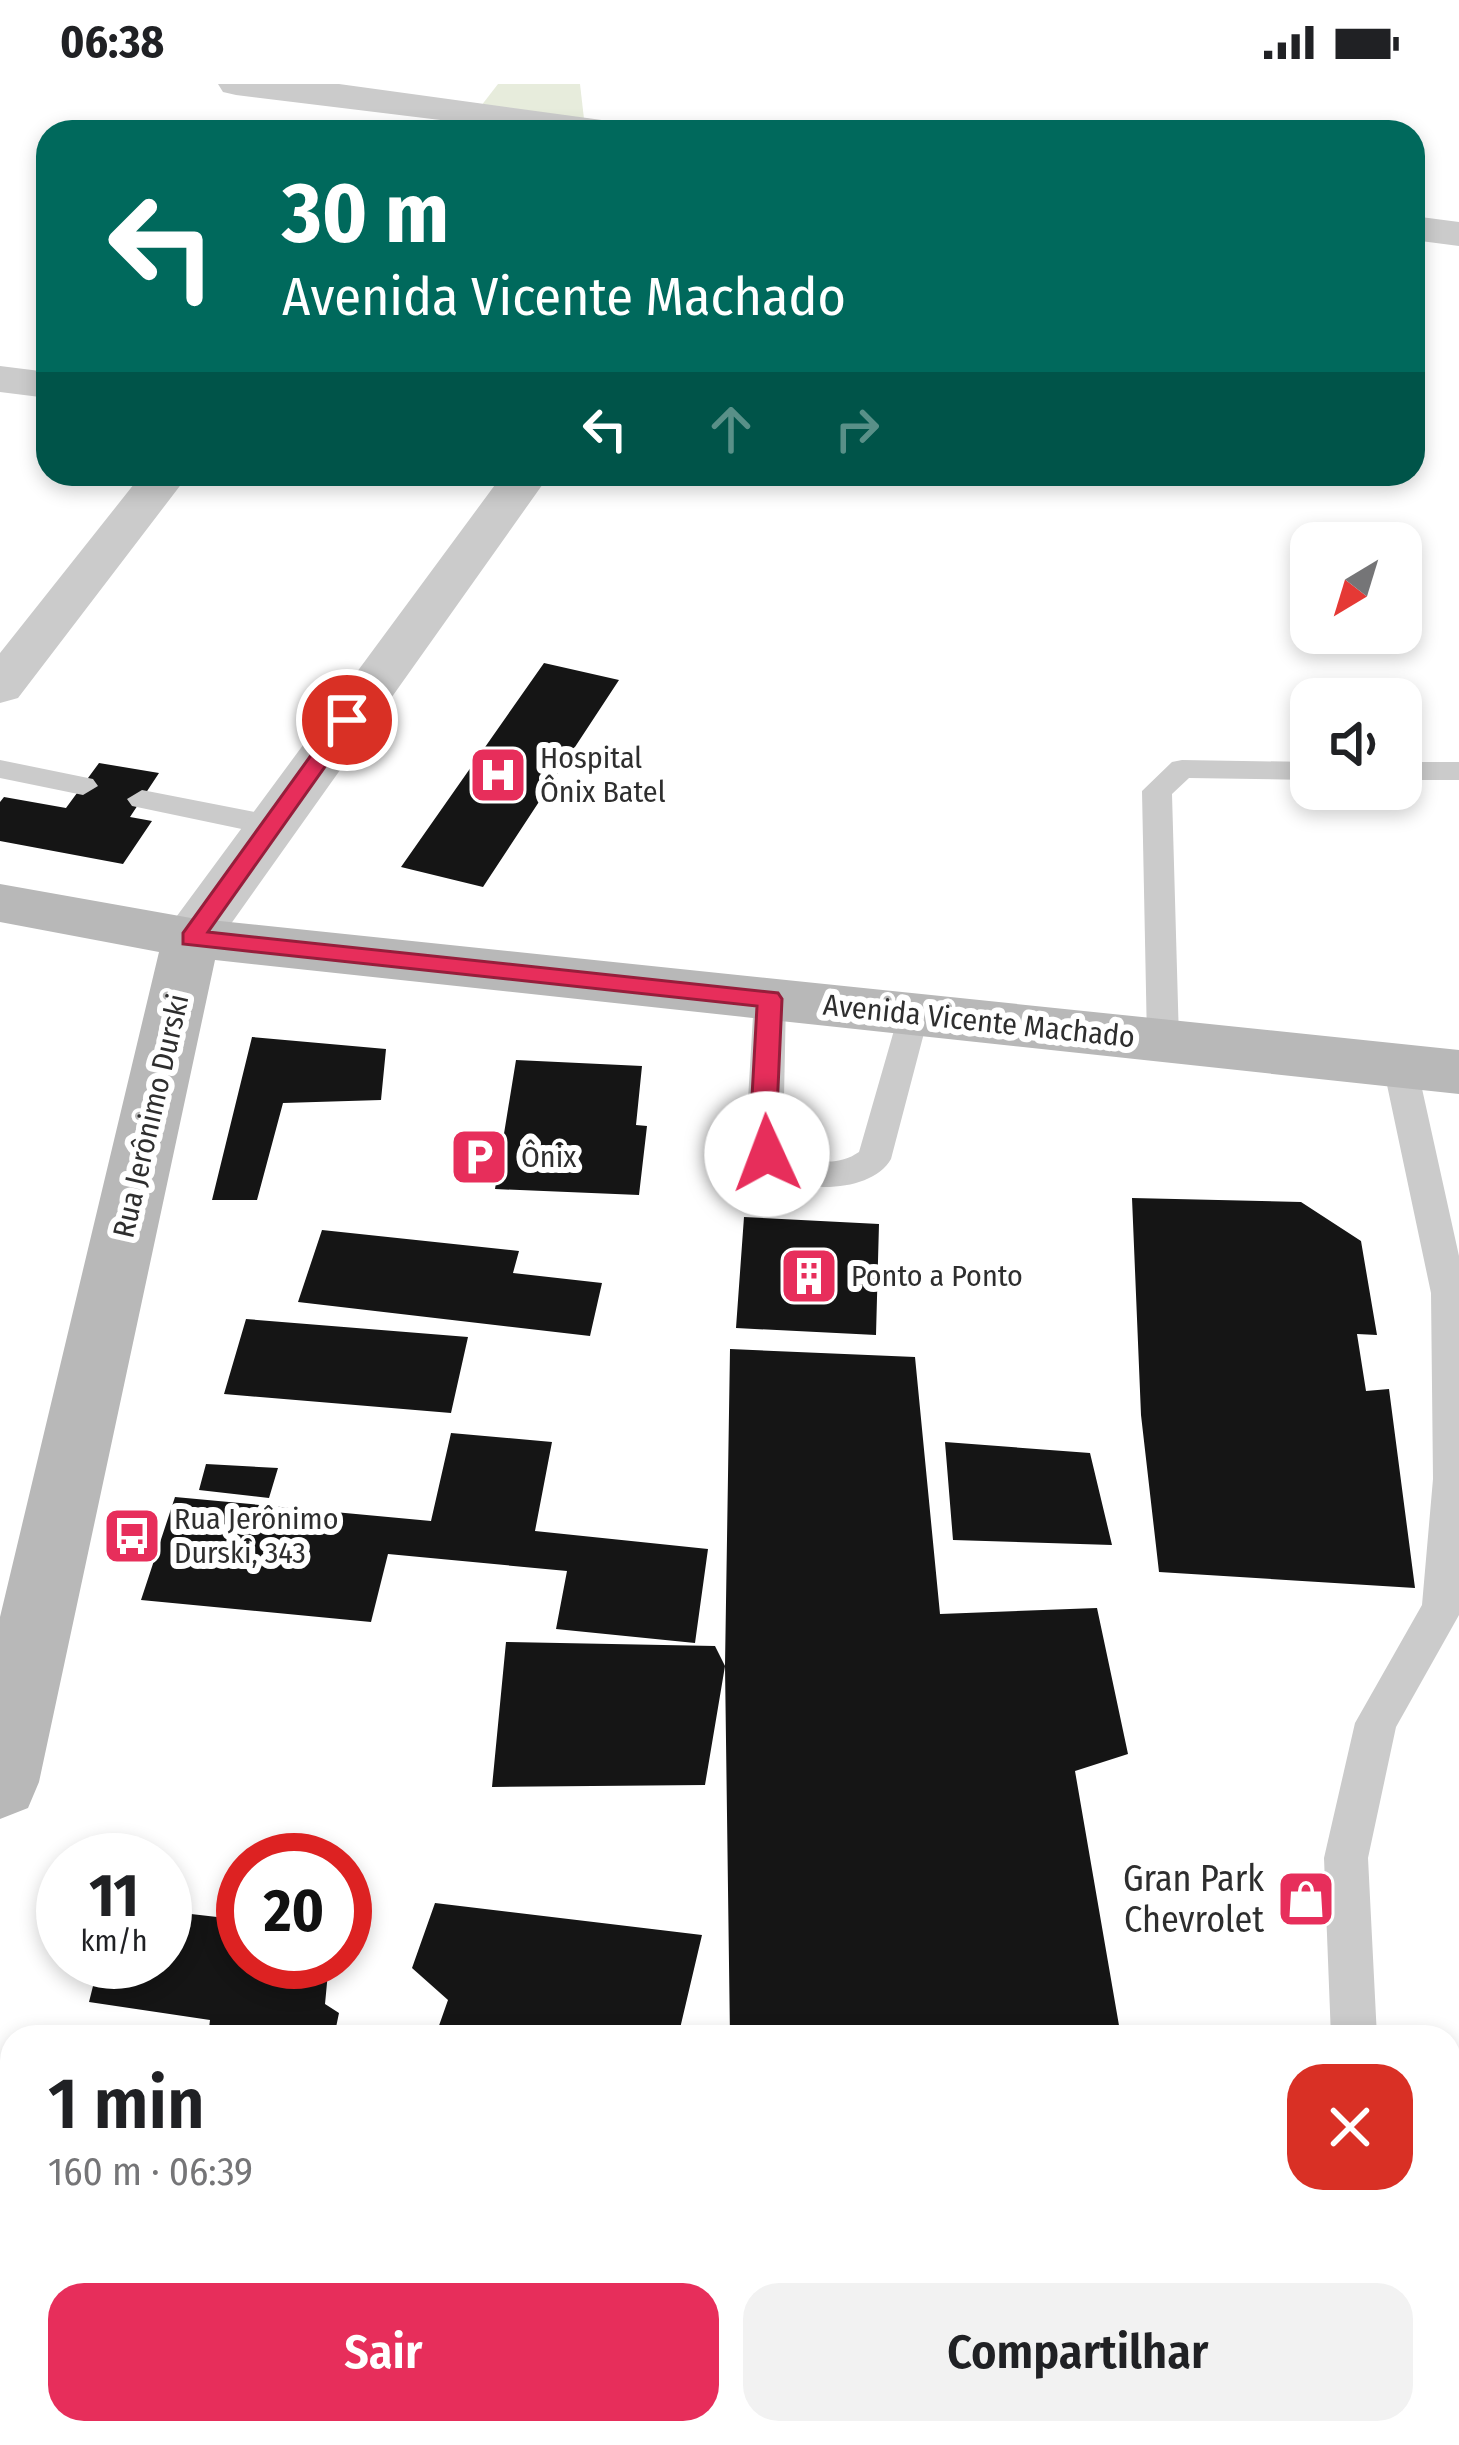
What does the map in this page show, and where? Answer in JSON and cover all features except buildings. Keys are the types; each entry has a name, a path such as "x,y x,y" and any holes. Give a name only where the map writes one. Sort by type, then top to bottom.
{"street":[{"path":"236,84 605,120"},
{"path":"1425,230 1459,234"},
{"path":"0,379 36,384"},
{"path":"0,687 157,486"},
{"name":"Rua Jerônimo Durski","path":"0,1782 191,938 518,486"},
{"name":"Avenida Vicente Machado","path":"0,903 191,938 1459,1072"}],"lane":[{"path":"0,769 83,786"},
{"path":"1162,1040 1165,1001 1156,790 1182,770 1290,771"},
{"path":"1422,771 1459,771"},
{"path":"142,799 271,825"},
{"path":"770,999 763,1133 767,1154 788,1168 836,1176 860,1171 874,1159 914,1014"},
{"path":"1353,2025 1346,1858 1376,1723 1442,1608 1452,1479 1448,1293 1400,1066"}],"green space":[{"path":"498,84 580,84 584,119 481,106"}],"place":[{"name":"Hospital Ônix Batel","path":"498,775"},
{"name":"Ônix","path":"479,1157"},
{"name":"Ponto a Ponto","path":"809,1276"},
{"name":"Rua Jerônimo Durski, 343","path":"132,1536"},
{"name":"Gran Park Chevrolet","path":"1306,1899"}],"route":[{"path":"347,720 191,938 770,999 763,1133 767,1154"}]}
